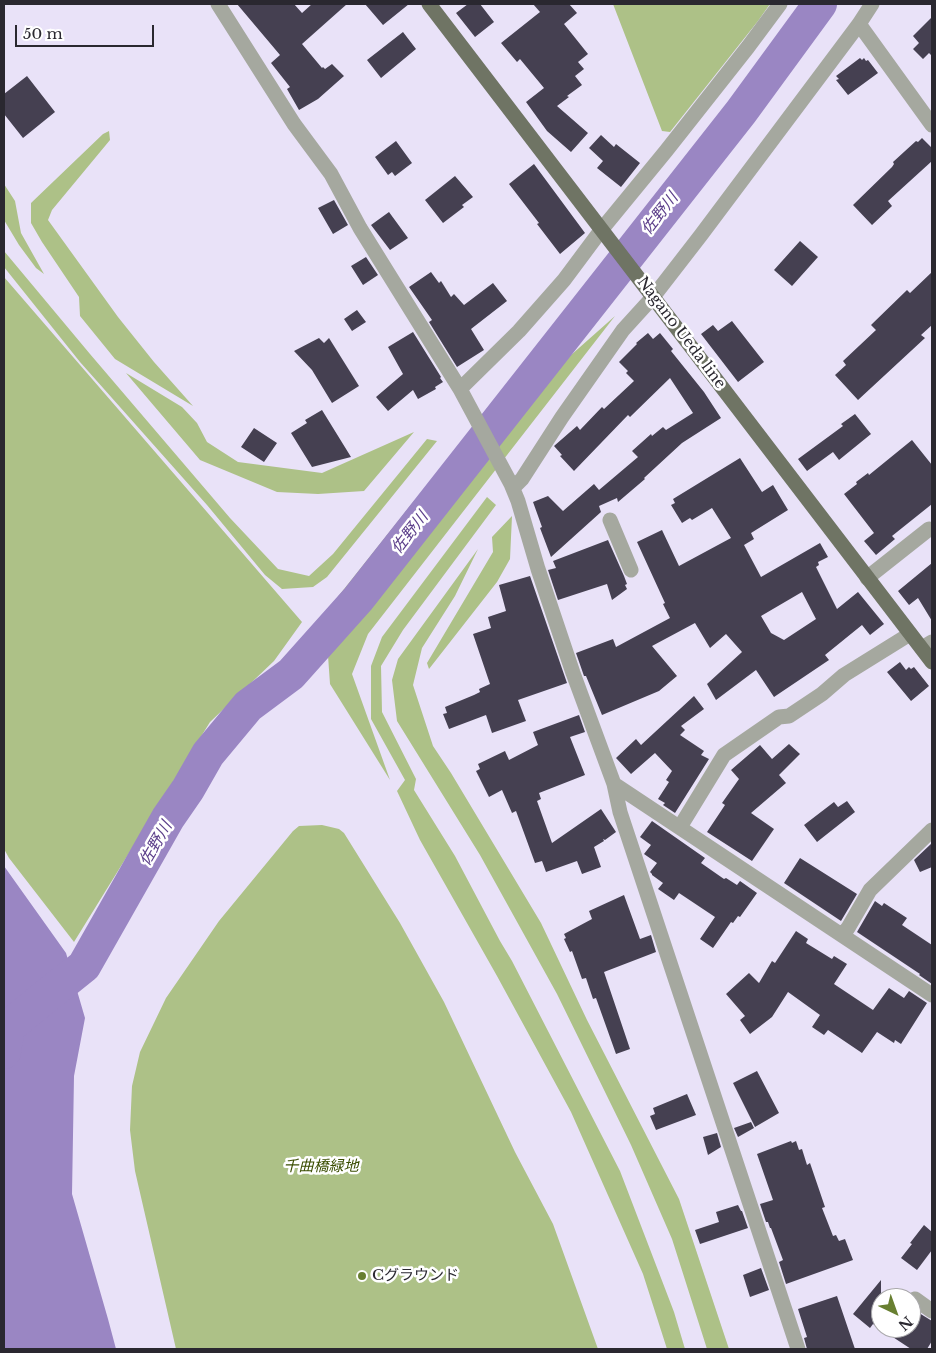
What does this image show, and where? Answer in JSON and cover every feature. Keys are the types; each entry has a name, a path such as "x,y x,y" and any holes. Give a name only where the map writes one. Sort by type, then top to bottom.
{"main road":[{"name":"Nagano Ueda line","path":"429,4 910,634 927,645 932,662"}],"street":[{"path":"218,4 294,124 331,174 360,228 463,393 512,486 573,673 614,784 620,812 798,1349"},
{"path":"463,393 545,302 604,232 748,48 780,4"},
{"path":"512,486 522,479 562,417 623,330 701,235 872,4"},
{"path":"859,24 932,125"},
{"path":"610,520 631,570"},
{"path":"867,578 929,529"},
{"path":"680,827 724,756 779,717 789,716 822,694 844,675 910,634"},
{"path":"614,784 932,995"},
{"path":"842,934 848,928 870,890 932,830"},
{"path":"921,1304 932,1311"}],"green space":[{"path":"613,4 770,4 670,132 662,131"},
{"path":"109,131 110,140 52,210 48,220 118,317 193,406 115,359 80,316 79,297 31,223 31,203 103,134"},
{"path":"4,184 15,201 21,233 44,274 36,268 4,220"},
{"path":"4,251 230,518 278,569 309,576 333,554 427,439 437,441 327,577 313,587 282,589 265,575 207,505 80,362 4,267"},
{"path":"4,277 302,622 274,661 210,722 74,942 4,849"},
{"path":"615,316 368,634 352,674 390,780 330,684 325,613 414,501 493,418 526,395"},
{"path":"126,373 182,407 197,423 207,442 238,462 322,473 414,432 364,491 318,494 277,492 200,460"},
{"path":"487,497 496,505 403,630 381,666 382,712 416,779 414,790 455,856 512,961 620,1171 674,1312 685,1349 667,1349 643,1274 571,1112 420,840 397,791 405,780 371,719 371,666 382,637"},
{"path":"512,516 510,559 497,582 429,669 427,663 493,552 492,537"},
{"path":"478,549 455,596 422,648 413,685 433,746 541,923 587,1020 679,1199 729,1349 707,1349 672,1239 631,1145 557,994 480,855 397,721 392,680 398,659"},
{"name":"千曲橋緑地","path":"322,825 339,829 344,833 400,923 444,1002 515,1152 553,1224 598,1349 176,1349 135,1171 130,1130 132,1086 140,1052 166,998 219,921 293,831 299,826"}],"shaded area":[{"path":"4,866 66,953 85,1018 74,1076 72,1194 116,1349 4,1349"}],"building":[{"path":"237,4 294,4 302,13 312,4 347,4 302,44 322,68 325,69 332,64 344,76 318,99 299,110 287,89 290,87 271,63 280,55"},
{"path":"365,4 409,4 383,25"},
{"path":"468,4 480,4 494,22 475,37 456,13"},
{"path":"533,4 569,4 577,13 564,24 588,54 578,62 584,69 575,76 582,85 557,106 588,133 571,152 547,131 526,102 544,88 520,59 517,62 501,43 540,12"},
{"path":"932,17 932,56 929,53 923,59 913,49 919,43 913,36"},
{"path":"403,32 416,49 381,78 367,60"},
{"path":"860,58 868,60 878,73 848,95 836,80 839,79 836,76"},
{"path":"27,76 55,112 23,138 4,114 4,94"},
{"path":"601,135 614,147 616,144 640,163 621,187 597,168 603,161 589,148"},
{"path":"922,138 932,148 932,161 888,201 892,206 872,225 853,205 892,167 893,162 916,141 918,142"},
{"path":"396,141 412,163 395,176 392,172 388,175 375,157"},
{"path":"534,164 585,233 560,254 509,184"},
{"path":"455,176 473,197 462,205 464,207 443,223 425,200"},
{"path":"334,200 348,225 333,234 318,208"},
{"path":"389,212 408,238 390,250 371,225"},
{"path":"800,241 818,257 792,286 774,270"},
{"path":"366,257 378,275 363,285 351,266"},
{"path":"431,272 439,283 441,281 451,297 454,294 464,305 493,283 507,301 471,329 484,350 457,367 429,322 432,320 409,287"},
{"path":"932,272 932,325 921,335 925,338 858,400 835,375 846,365 843,361 876,330 871,325 907,290 910,293"},
{"path":"357,310 366,322 352,331 344,319"},
{"path":"732,321 764,362 738,382 701,334 713,325 718,331"},
{"path":"413,332 443,382 435,387 436,389 418,399 413,390 388,411 376,397 403,374 388,347"},
{"path":"648,333 653,339 660,333 673,349 671,351 704,392 721,418 682,443 618,502 617,498 599,506 601,512 551,557 533,502 548,496 563,511 594,484 599,490 638,457 632,451 651,434 652,436 663,427 666,430 693,413 670,378 630,417 628,415 574,471 560,456 562,455 554,446 577,426 580,430 602,407 604,409 634,381 619,362"},
{"path":"319,338 324,343 329,338 359,386 332,403 312,370 294,351"},
{"path":"322,410 351,457 312,467 291,433 307,423 305,420"},
{"path":"855,414 871,434 839,460 833,452 807,471 798,459 843,426 841,424"},
{"path":"254,428 277,443 264,462 241,447"},
{"path":"912,440 932,465 932,504 892,536 895,539 876,555 864,541 874,533 844,494 857,484 856,482 868,473 869,475"},
{"path":"740,458 762,492 773,485 788,510 751,533 754,539 744,545 761,577 820,543 828,557 818,562 819,565 816,567 837,609 858,592 884,624 870,635 862,625 825,655 829,660 774,697 756,670 716,700 707,684 742,652 726,634 710,648 695,623 652,646 677,676 659,691 602,715 586,676 584,676 576,653 613,639 616,647 670,618 637,542 662,530 679,566 731,538 712,508 692,520 690,518 682,523 671,505 675,503 673,499","holes":["802,592 816,619 784,640 771,633 761,616"]},
{"path":"608,540 624,576 627,589 612,600 607,584 558,600 548,570 556,568 553,561"},
{"path":"932,563 932,621 918,598 909,605 898,591"},
{"path":"530,576 567,683 518,700 526,721 492,733 486,715 449,729 443,714 447,713 445,707 480,692 479,689 490,684 473,634 491,628 488,617 506,611 499,585"},
{"path":"900,662 906,670 909,667 911,669 914,667 929,686 911,701 887,672"},
{"path":"694,696 704,709 681,726 685,730 680,735 704,751 701,755 709,759 675,813 658,799 669,782 666,780 672,771 655,753 631,774 616,758 636,739 641,745"},
{"path":"579,715 585,732 570,737 585,775 539,793 541,799 537,801 552,843 601,809 616,832 605,840 603,839 604,841 594,847 601,867 582,874 577,861 546,872 542,861 535,863 516,811 512,813 502,790 489,797 476,771 480,769 478,764 505,751 509,760 538,745 533,732"},
{"path":"789,744 800,754 779,775 786,783 751,813 774,829 752,861 707,832 725,805 722,803 739,779 731,770 760,745 772,759"},
{"path":"847,801 855,812 817,842 804,825 834,802 838,807"},
{"path":"652,821 705,858 701,863 724,879 726,878 737,885 740,881 757,893 740,917 738,916 733,923 731,922 713,948 700,939 715,917 679,893 674,900 658,889 663,883 650,872 657,863 644,854 651,845 640,837"},
{"path":"932,843 932,867 920,872 914,860"},
{"path":"800,858 857,894 841,921 784,883"},
{"path":"624,895 640,939 651,935 656,952 604,972 630,1049 616,1054 596,998 593,999 586,978 582,979 572,951 570,952 564,939 566,938 564,934 592,919 589,911"},
{"path":"875,901 882,906 884,903 907,918 902,925 932,945 932,984 857,932"},
{"path":"796,931 808,939 806,943 832,959 834,956 847,964 834,984 873,1010 889,988 904,998 909,991 927,1003 901,1044 895,1040 894,1043 877,1032 862,1053 828,1030 824,1035 812,1027 820,1015 788,992 772,1017 750,1034 740,1020 745,1016 726,994 749,973 759,983 772,961 775,963"},
{"path":"757,1071 779,1113 755,1127 733,1083"},
{"path":"687,1094 696,1115 656,1130 650,1116 655,1114 653,1108"},
{"path":"751,1122 754,1128 738,1137 734,1128"},
{"path":"717,1133 721,1147 708,1155 703,1137"},
{"path":"791,1141 792,1143 796,1141 799,1150 802,1149 807,1165 810,1163 825,1207 822,1208 833,1236 836,1235 839,1241 845,1239 853,1260 786,1284 779,1262 783,1260 760,1204 773,1200 757,1154"},
{"path":"738,1205 748,1228 700,1244 695,1230 719,1222 716,1212"},
{"path":"924,1225 932,1232 932,1250 917,1270 901,1258"},
{"path":"761,1268 769,1290 750,1297 743,1275"},
{"path":"881,1280 881,1288 874,1288"},
{"path":"871,1292 870,1328 853,1314"},
{"path":"837,1296 855,1349 807,1349 804,1338 807,1337 798,1309"},
{"path":"921,1314 932,1321 932,1341 927,1349 911,1349 894,1338 921,1338"}],"waterway":[{"name":"佐野川","path":"4,1052 8,1027 84,966 168,818 188,789 208,754 248,706 291,674 358,599 741,112 820,4"}],"place":[{"name":"Cグラウンド","path":"362,1276"}]}
